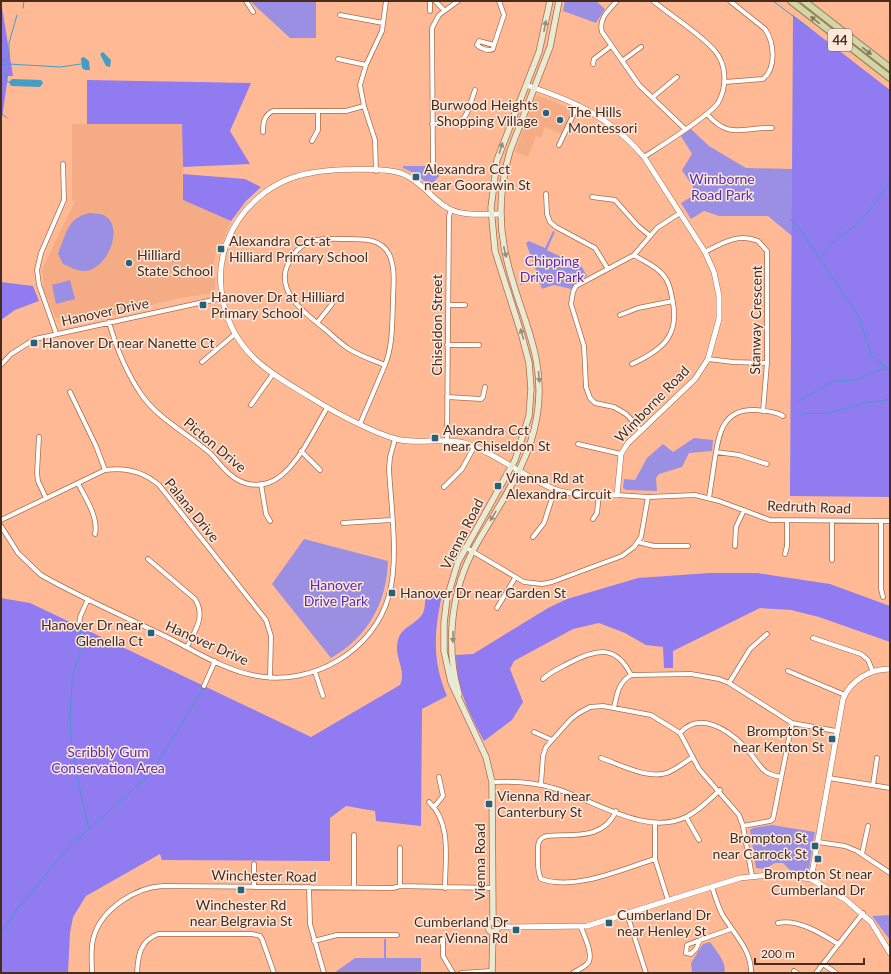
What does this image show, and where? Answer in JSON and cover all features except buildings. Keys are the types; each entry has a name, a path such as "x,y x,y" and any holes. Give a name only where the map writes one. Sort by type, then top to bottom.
{"main road":[{"name":"Vienna Road","path":"493,922 492,782 486,757 457,698 448,674 444,651 443,632 447,598 453,576 465,547 512,467 526,428 530,402 530,378 526,350 495,251 491,214 497,160 539,52 550,1"},
{"name":"Vienna Road","path":"464,711 453,668 453,620 459,587 473,551 520,471 530,446 537,418 539,402 539,375 534,345 504,247 500,214 502,184 507,162 550,47 559,1"},
{"name":"44","path":"791,1 890,78"},
{"name":"44","path":"804,1 890,68"},
{"path":"492,972 493,932 498,927 497,924 493,922 488,926 488,929 493,932"}],"street":[{"path":"246,1 253,12"},
{"path":"376,171 375,140 364,106 360,85 366,65 380,38 384,23 386,1"},
{"path":"430,1 430,11"},
{"path":"435,1 444,10"},
{"path":"433,166 432,28 434,21 444,10 458,1"},
{"path":"494,45 504,15 499,1"},
{"path":"617,1 601,23 602,32 639,85 685,129"},
{"path":"644,157 707,114 717,103 725,82 722,64 715,50 653,1"},
{"path":"725,82 764,79 768,72 773,50 768,34 761,25 730,1"},
{"path":"340,15 384,23"},
{"path":"593,64 594,60 611,46"},
{"path":"622,61 641,47"},
{"path":"338,58 366,65"},
{"path":"653,97 677,77"},
{"name":"Wimborne Road","path":"526,84 578,105 608,122 632,144 644,157 705,252 714,272 720,307 716,336 708,358 686,389 628,443 621,454 616,495"},
{"path":"432,124 452,125 462,121 466,116 475,90"},
{"path":"559,145 578,105"},
{"path":"263,132 264,120 270,113 279,111 346,111 364,106"},
{"path":"312,141 318,130 318,111"},
{"path":"707,114 712,120 728,130 772,128"},
{"path":"56,333 39,284 37,270 41,254 64,200 63,164"},
{"name":"Redruth Road","path":"451,210 413,179 398,172 324,171 300,175 275,185 257,199 237,222 226,245 221,267 222,298 227,316 235,334 251,355 273,374 327,408 360,424 395,439 408,441 446,441 463,443 555,489 599,494 648,497 684,494 709,498 762,518 787,521 890,521"},
{"path":"546,194 546,214 550,222 556,228 594,248 608,269"},
{"path":"592,197 615,200 638,226 649,235"},
{"path":"451,210 464,213 500,214"},
{"name":"Chiseldon Street","path":"446,441 449,216 451,210"},
{"path":"641,430 620,410 595,403 590,398 587,392 584,346 571,304 571,298 576,286 634,255 649,235 680,213"},
{"name":"Stanway Crescent","path":"705,252 727,240 739,238 754,239 765,248 768,257 767,363 763,411"},
{"path":"360,424 385,365 392,331 393,268 389,254 378,243 363,239 320,239 304,244 294,252 287,265 286,284 288,293 297,305 348,349 385,365"},
{"path":"632,364 658,350 669,336 674,319 673,301 668,281 663,274 634,255"},
{"name":"Hanover Drive","path":"1,365 21,347 35,339 56,333 222,298"},
{"path":"620,315 638,308 673,301"},
{"path":"317,323 332,304"},
{"path":"448,305 465,305"},
{"name":"Picton Drive","path":"109,322 120,356 140,393 148,404 211,454 236,479 244,483 261,484 282,476 301,451 327,408"},
{"path":"202,362 235,334"},
{"path":"447,345 479,345"},
{"path":"708,358 733,362 767,363"},
{"path":"251,405 273,374"},
{"path":"447,397 481,399 484,397 485,387"},
{"path":"70,392 96,446 105,470"},
{"path":"709,498 719,434 728,420 745,411 763,411 778,413 783,416"},
{"path":"39,437 37,473 38,481 46,498"},
{"name":"Hanover Drive","path":"1,526 18,553 36,571 58,585 215,661 244,673 270,678 316,672 336,662 355,648 370,634 383,611 393,575 390,457 395,439"},
{"path":"578,444 621,454"},
{"path":"444,487 462,468 474,448"},
{"path":"301,451 320,470"},
{"path":"716,452 739,455 767,464"},
{"name":"Palana Drive","path":"1,520 105,470 124,468 139,471 151,478 159,485 266,620 271,636 270,678"},
{"path":"78,483 95,520 95,534"},
{"path":"261,484 266,514 270,521"},
{"path":"532,537 539,532 544,523 555,489"},
{"path":"593,519 597,513 599,494"},
{"path":"465,547 516,578 533,584 552,582 622,556 634,547 641,537 648,497"},
{"path":"735,546 736,527 744,510"},
{"path":"343,523 391,520"},
{"path":"785,554 787,546 787,521"},
{"path":"832,521 832,560"},
{"path":"881,521 881,589 883,597"},
{"path":"638,542 654,546 688,546"},
{"path":"148,559 199,604 201,617 187,647"},
{"path":"497,608 516,578"},
{"path":"79,626 80,617 88,599"},
{"path":"729,683 750,649 766,634"},
{"path":"813,638 861,654 868,660 873,672"},
{"path":"542,679 548,674 586,654 594,652 608,652 620,658 626,664 631,675"},
{"path":"204,686 215,661"},
{"path":"812,879 836,731 845,695 856,681 873,672 890,669"},
{"path":"316,672 323,696"},
{"path":"788,672 845,695"},
{"path":"614,708 617,692 621,685 631,675 692,674 706,676 729,683 792,723 836,731"},
{"path":"541,784 543,756 546,747 571,719 579,713 590,708 603,706 651,715 680,733 699,769 720,790 739,815 743,826 752,876"},
{"path":"680,733 694,723 706,722 732,735 745,746 765,771 781,777"},
{"path":"743,826 770,821 773,818 792,723"},
{"path":"534,732 552,740"},
{"path":"600,758 649,775 660,775 669,773 693,757"},
{"path":"872,785 877,758"},
{"path":"434,807 443,796 439,777"},
{"path":"829,778 890,788"},
{"path":"492,782 541,784 562,790 642,822 655,823 674,822 686,817 698,810 720,790"},
{"path":"429,802 439,814 445,832 445,888"},
{"path":"616,811 611,822 606,826 582,834 547,835 540,838 538,843 538,868 541,879 547,881 576,882 591,879 655,858"},
{"path":"686,817 699,840"},
{"path":"655,823 655,858 668,900"},
{"path":"862,854 868,826"},
{"path":"354,835 354,888"},
{"path":"818,842 845,846 862,854 890,873"},
{"path":"400,848 400,886"},
{"path":"254,864 254,887"},
{"path":"498,927 581,927 752,876 778,874 812,879 846,900 863,913 877,930 890,953"},
{"name":"Winchester Road","path":"92,973 92,943 99,925 106,915 133,893 154,886 393,888 400,886 492,888"},
{"path":"309,887 308,916 324,973"},
{"path":"712,887 721,912 745,949 749,958 751,973"},
{"path":"816,973 863,913"},
{"path":"627,914 646,973"},
{"path":"778,923 785,921 820,932 838,944"},
{"path":"573,973 586,965 590,960 590,955 581,927"},
{"path":"700,940 731,929"},
{"path":"137,973 138,955 142,946 150,937 158,934 252,934 260,936 262,939 274,973"},
{"path":"314,941 337,935 397,935"},
{"path":"443,938 443,956 452,973"},
{"path":"823,964 836,973"},
{"path":"461,973 492,972"}],"shaded area":[{"name":"Burwood Heights Shopping Village","path":"539,96 570,108 572,111 562,134 545,127 541,138 536,136 528,157 515,152 535,98"},
{"name":"Hilliard State School","path":"72,124 182,124 183,200 231,221 221,246 216,252 212,274 215,279 215,293 180,298 144,307 142,309 72,323 55,317 44,290 42,269 75,201 72,201"}],"green space":[{"path":"1,1 13,76 8,76 1,125"},
{"path":"250,1 316,1 316,38 290,38"},
{"path":"565,1 596,1 605,9 596,23 563,11"},
{"path":"793,15 890,90 890,497 790,496"},
{"path":"87,80 251,83 230,131 250,164 183,167 182,124 87,124"},
{"name":"Wimborne Road Park","path":"691,129 709,146 746,168 792,169 792,236 768,216 719,216 704,211 691,219 681,203 693,196 693,187 682,170 692,154 681,136"},
{"path":"403,166 426,166 432,172 444,171 430,186 416,174 403,168"},
{"path":"183,174 245,179 261,187 246,201 231,221 183,200"},
{"path":"90,213 102,214 108,218 114,233 113,241 110,250 99,265 92,269 81,271 63,264 58,254 68,228 76,218"},
{"name":"Chipping Drive Park","path":"553,231 555,232 547,250 582,267 587,276 577,281 571,289 554,285 542,289 538,278 520,285 520,282 538,276 526,243 529,241 545,248"},
{"path":"70,280 75,299 56,304 52,285"},
{"path":"1,282 33,286 39,301 15,310 1,320"},
{"path":"694,438 713,440 712,451 689,453 682,467 659,474 656,478 657,491 626,490 623,488 624,479 635,480 647,458 663,444 673,452"},
{"name":"Hanover Drive Park","path":"304,539 388,561 384,591 373,618 365,630 355,640 344,650 331,658 272,584"},
{"path":"710,573 757,573 830,584 890,606 890,642 819,617 791,610 760,608 673,651 673,668 664,668 663,647 646,645 625,633 599,623 573,629 514,661 510,669 523,702 512,720 484,741 464,700 458,678 456,655 473,654 548,608 567,599 638,578"},
{"name":"Scribbly Gum Conservation Area","path":"426,595 442,595 437,621 436,646 439,671 447,696 422,709 421,826 376,821 375,811 346,806 330,818 330,861 162,860 160,854 86,896 73,917 70,933 68,973 1,973 1,598 30,603 311,737 400,685 402,674 397,652 398,640 406,628 417,620 423,613"},
{"path":"772,825 815,832 809,869 806,873 790,870 783,863 775,863 765,869 756,868 750,830 753,828"},
{"path":"890,915 890,940 872,916"},
{"path":"384,939 386,939 386,958 421,958 421,973 334,973 355,958 384,958"},
{"path":"710,942 723,961 725,969 724,973 692,973 691,963 703,944"}],"water":[{"path":"103,52 111,60 110,67 106,66 100,54"},
{"path":"84,57 89,61 90,70 85,70 82,68 81,58"},
{"path":"12,79 41,80 43,83 40,87 11,86 9,82"}],"waterway":[{"path":"23,8 24,1"},
{"path":"773,1 809,28"},
{"path":"1,63 9,57 9,43 17,15"},
{"path":"1,66 8,64 60,67 81,64"},
{"path":"1,72 7,74 6,81 9,82"},
{"path":"1,113 7,118"},
{"path":"820,259 828,247 864,217 890,182"},
{"path":"790,219 801,231 859,317 871,355 890,371"},
{"path":"799,401 834,381 855,380 876,371 886,369"},
{"path":"799,416 831,412 866,403 890,399"},
{"path":"80,627 80,652 72,679 70,723 72,746 79,786 89,829"},
{"path":"1,933 17,909 68,848 151,773 204,688"}],"place":[{"name":"Burwood Heights Shopping Village","path":"546,113"},
{"name":"The Hills Montessori","path":"560,120"},
{"name":"Alexandra Cct near Goorawin St","path":"416,177"},
{"name":"Alexandra Cct at Hilliard Primary School","path":"221,249"},
{"name":"Hilliard State School","path":"129,263"},
{"name":"Hanover Dr at Hilliard Primary School","path":"203,305"},
{"name":"Hanover Dr near Nanette Ct","path":"34,343"},
{"name":"Alexandra Cct near Chiseldon St","path":"435,438"},
{"name":"Vienna Rd at Alexandra Circuit","path":"498,486"},
{"name":"Hanover Dr near Garden St","path":"392,593"},
{"name":"Hanover Dr near Glenella Ct","path":"151,633"},
{"name":"Brompton St near Kenton St","path":"832,739"},
{"name":"Vienna Rd near Canterbury St","path":"489,804"},
{"name":"Brompton St near Carrock St","path":"815,846"},
{"name":"Brompton St near Cumberland Dr","path":"818,859"},
{"name":"Winchester Rd near Belgravia St","path":"241,890"},
{"name":"Cumberland Dr near Henley St","path":"609,923"},
{"name":"Cumberland Dr near Vienna Rd","path":"516,930"}]}
